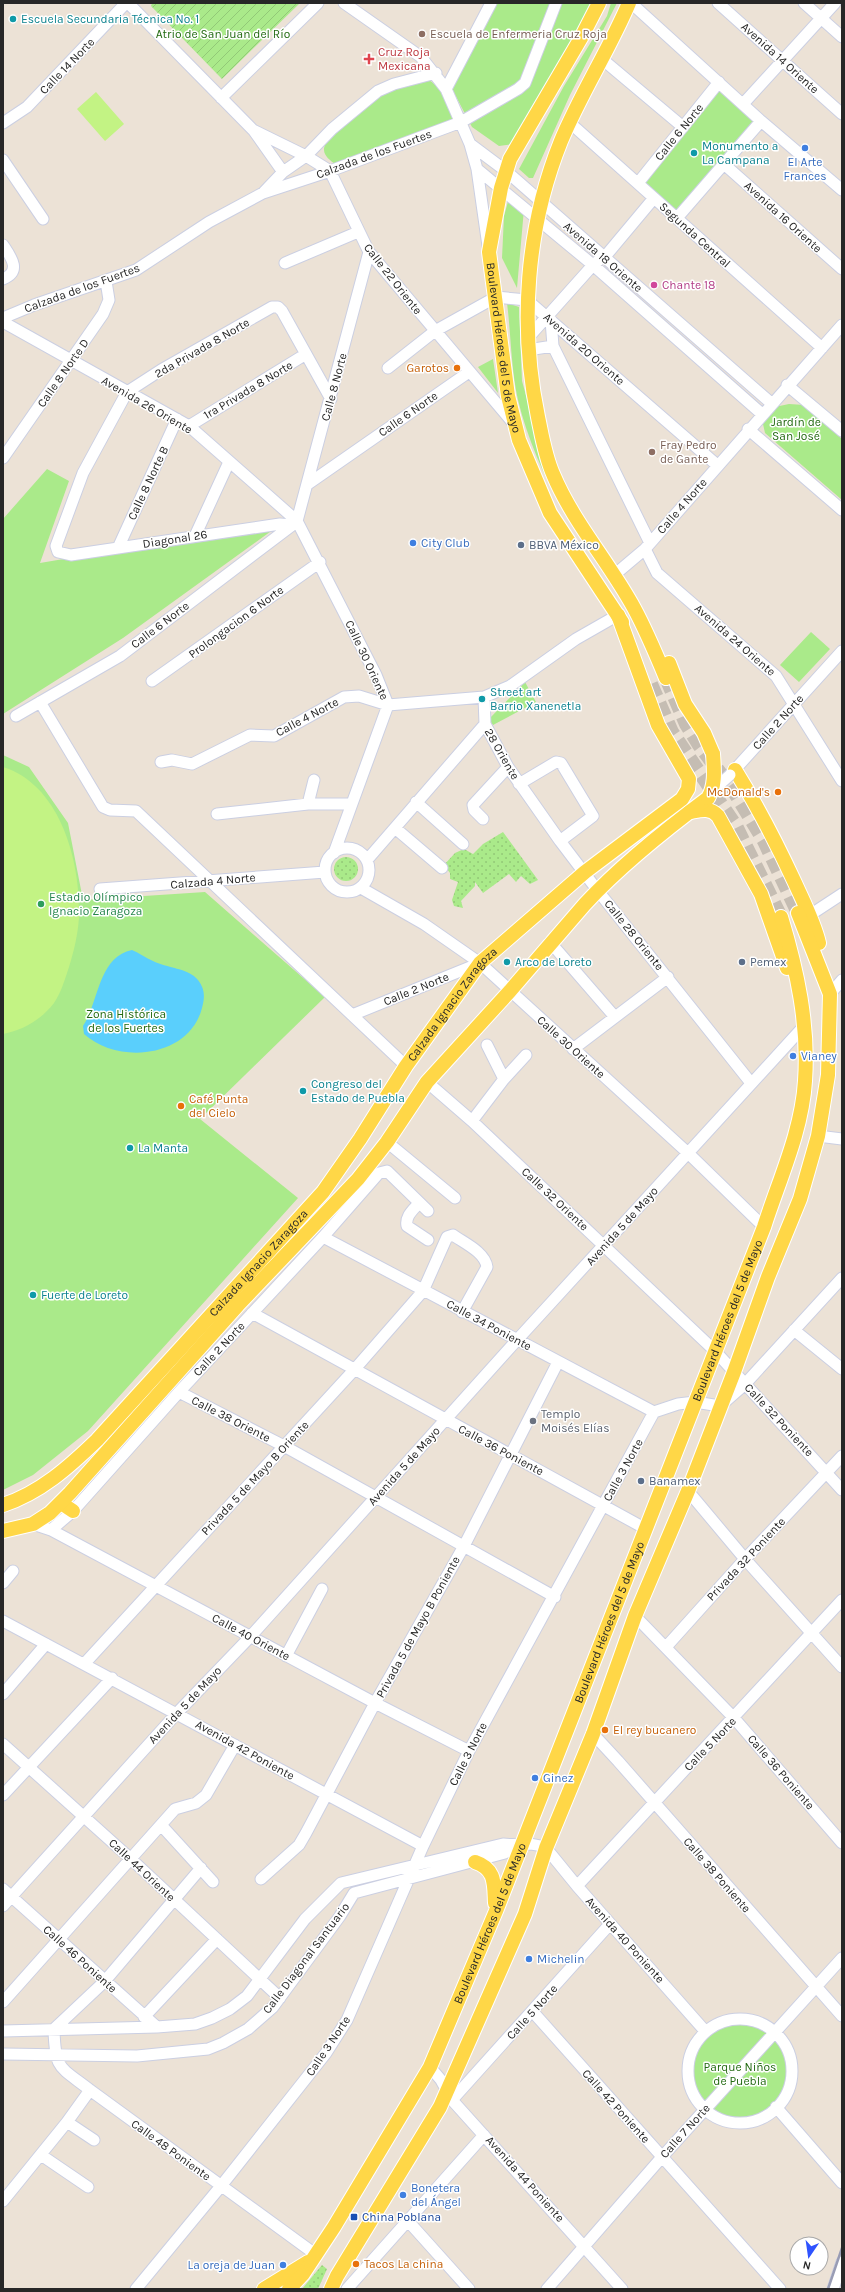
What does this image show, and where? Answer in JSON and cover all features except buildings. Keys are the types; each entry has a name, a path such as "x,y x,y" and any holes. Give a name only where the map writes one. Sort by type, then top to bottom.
{"main road":[{"name":"Boulevard Héroes del 5 de Mayo","path":"599,3 581,38 510,159 501,188 489,252 508,396 514,425 536,483 550,513 618,615 651,684"},
{"name":"Boulevard Héroes del 5 de Mayo","path":"630,3 569,122 554,163 538,220 527,300 528,344 534,395 544,447 552,472 562,494 634,607 666,678"},
{"path":"634,607 650,626 663,648 685,704 704,733 713,754 714,770 710,794"},
{"name":"Calzada Ignacio Zaragoza","path":"3,1505 37,1490 68,1467 97,1440 323,1192 360,1140 406,1066 480,963 585,872 673,806 686,794 690,784 680,762 658,725 618,615"},
{"name":"Boulevard Héroes del 5 de Mayo","path":"331,2289 449,2096 525,1914 546,1848 593,1734 635,1616 688,1491 734,1372 768,1276 800,1199 818,1136 828,1075 830,994 804,914 762,815 732,773"},
{"name":"Calzada Ignacio Zaragoza","path":"3,1531 33,1524 50,1513 61,1503 238,1305 347,1200 363,1182 387,1142 427,1082 510,991 550,942 598,891 710,794"},
{"path":"690,812 708,810 713,811 718,816 761,894 805,1025"},
{"name":"Boulevard Héroes del 5 de Mayo","path":"289,2289 297,2282 314,2257 377,2158 430,2067 496,1911 516,1845 646,1529 764,1227 797,1127 805,1082 805,1025 794,960 781,917"},
{"path":"61,1503 73,1511"},
{"path":"475,1862 486,1867 493,1875 496,1911"},
{"path":"264,2289 314,2257"}],"street":[{"path":"127,3 253,130 283,172"},
{"name":"Calle 14 Norte","path":"3,123 27,107 127,3"},
{"path":"221,98 318,3"},
{"path":"344,3 421,57 436,73 446,89 470,144 477,168 489,252"},
{"path":"446,89 491,3"},
{"name":"Calzada de los Fuertes","path":"3,318 34,305 106,281 149,263 210,222 263,193 330,171 461,122 525,83 556,3"},
{"path":"630,3 761,121 842,190"},
{"name":"Avenida 14 Oriente","path":"718,3 842,114"},
{"path":"804,3 842,37"},
{"path":"743,104 835,3"},
{"path":"602,59 683,127"},
{"name":"Calzada de los Fuertes","path":"263,193 283,172 306,156 332,129 378,91 394,84 436,73"},
{"name":"Calle 6 Norte","path":"638,183 719,82"},
{"path":"677,218 725,165 761,121"},
{"name":"Segunda Central","path":"569,122 822,348"},
{"path":"253,130 306,156 330,171"},
{"name":"Avenida 18 Oriente","path":"470,144 506,171 771,403"},
{"path":"3,160 43,219"},
{"name":"Avenida 16 Oriente","path":"725,165 842,269"},
{"name":"Avenida 18 Oriente","path":"477,168 593,265 762,414"},
{"name":"Calle 22 Oriente","path":"330,171 358,232 369,252 514,425"},
{"path":"528,344 593,265 603,257 654,198"},
{"path":"285,263 358,232"},
{"path":"3,245 14,261 12,273 3,279"},
{"name":"Calle 8 Norte","path":"294,523 308,484 369,252"},
{"name":"Calle 8 Norte D","path":"3,458 72,361 107,308 109,300 106,281"},
{"path":"388,368 434,331 496,297 527,300"},
{"name":"Avenida 20 Oriente","path":"527,300 550,318 717,465"},
{"name":"2da Privada 8 Norte","path":"127,392 162,370 265,311 278,307 282,311 306,354"},
{"name":"Avenida 24 Oriente","path":"550,318 553,346 647,546 657,573 776,676 795,703 842,780"},
{"name":"Avenida 26 Oriente","path":"3,322 189,426 294,523"},
{"name":"Calle 4 Norte","path":"613,576 647,546 748,429 842,325"},
{"path":"528,344 553,346"},
{"path":"306,354 331,399"},
{"name":"1ra Privada 8 Norte","path":"189,426 306,354"},
{"name":"Calle 6 Norte","path":"308,484 469,372"},
{"path":"787,385 842,432"},
{"name":"Diagonal 26","path":"127,392 82,473 58,540 58,552 71,555 194,536 294,523"},
{"name":"Calle 8 Norte B","path":"118,548 178,419"},
{"path":"748,429 842,510"},
{"path":"194,536 229,462"},
{"name":"Calle 6 Norte","path":"16,716 120,656 294,523"},
{"name":"Calle 30 Oriente","path":"294,523 320,562 376,675 388,706 334,853"},
{"name":"Prolongacion 6 Norte","path":"152,681 320,562"},
{"name":"Calle 4 Norte","path":"161,762 172,760 192,764 250,735 274,736 344,697 358,696 388,706 484,697 510,686 576,639 618,615"},
{"name":"Calle 2 Norte","path":"710,794 732,773 842,650"},
{"path":"367,860 485,724 484,697"},
{"path":"40,702 103,807 110,810 136,811 406,1066"},
{"name":"28 Oriente","path":"485,724 508,767 520,784"},
{"path":"520,784 556,762 561,763 593,816 560,841"},
{"path":"483,819 474,810 473,805 508,767"},
{"path":"308,804 314,780"},
{"name":"Calle 28 Oriente","path":"520,784 560,841 598,891 751,1083"},
{"path":"416,802 463,844"},
{"path":"218,814 308,804 351,804"},
{"path":"395,828 442,868"},
{"path":"340,849 352,849 358,851 367,860 369,875 361,888 348,892 335,889 327,878 325,872 329,858 340,849"},
{"name":"Calzada 4 Norte","path":"100,890 325,872"},
{"name":"Calle 30 Oriente","path":"361,888 424,924 480,963 688,1153 764,1227"},
{"path":"804,914 842,894"},
{"path":"550,942 615,1017"},
{"name":"Calle 2 Norte","path":"352,1016 480,963"},
{"path":"573,1049 668,977"},
{"path":"830,994 842,980"},
{"name":"Avenida 5 de Mayo","path":"3,1906 177,1712 250,1637 375,1496 805,1025"},
{"path":"487,1045 504,1079"},
{"path":"472,1121 504,1079 526,1055"},
{"name":"Calle 32 Oriente","path":"427,1082 472,1121 605,1245 715,1351"},
{"path":"818,1136 842,1139"},
{"path":"387,1142 455,1198"},
{"path":"363,1182 379,1173 387,1171 428,1211"},
{"name":"Calle 2 Norte","path":"51,1530 73,1511 179,1392 323,1237 347,1200"},
{"path":"419,1203 407,1218 406,1222 407,1226 428,1240"},
{"name":"Privada 5 de Mayo B Oriente","path":"85,1663 354,1370 423,1291 447,1237 450,1235 453,1235 483,1256 486,1267 462,1312"},
{"name":"Calle 34 Poniente","path":"323,1237 462,1312 654,1412"},
{"path":"654,1412 678,1404 695,1402 720,1406 745,1384 842,1278"},
{"name":"Calle 36 Poniente","path":"252,1313 354,1370 511,1454 603,1507 646,1529"},
{"path":"794,1330 842,1369"},
{"name":"Calle 32 Poniente","path":"715,1351 842,1490"},
{"name":"Privada 5 de Mayo B Poniente","path":"261,1879 299,1845 327,1795 374,1703 464,1546 558,1362"},
{"name":"Calle 38 Oriente","path":"179,1392 284,1446 555,1597"},
{"name":"Calle 3 Norte","path":"136,2289 221,2186 326,2053 347,2020 422,1846 468,1751 555,1597 654,1412"},
{"name":"Privada 32 Poniente","path":"666,1647 745,1559 842,1456"},
{"path":"688,1491 745,1559 842,1667"},
{"name":"Calle 40 Oriente","path":"33,1524 51,1530 374,1703 468,1751"},
{"path":"3,1583 13,1571"},
{"path":"286,1656 322,1589"},
{"name":"Calle 5 Norte","path":"577,1886 842,1600"},
{"name":"Calle 36 Poniente","path":"635,1616 734,1718 842,1843"},
{"name":"Avenida 42 Poniente","path":"3,1621 177,1712 422,1846"},
{"path":"3,1694 46,1644"},
{"path":"3,1795 27,1767 112,1678"},
{"name":"Calle 38 Poniente","path":"593,1734 842,2016"},
{"name":"Calle 44 Oriente","path":"3,1744 82,1817 131,1858 175,1901 280,1998"},
{"path":"3,2002 175,1809 196,1803 206,1795 235,1745"},
{"path":"161,1825 213,1882"},
{"name":"Calle Diagonal Santuario","path":"6,2029 157,2027 195,2024 217,2016 242,2001 305,1919 341,1883 503,1844 516,1845"},
{"path":"516,1845 546,1848"},
{"name":"Calle Diagonal Santuario","path":"3,2054 54,2056 137,2056 208,2049 248,2029 265,2016 340,1916 354,1893 409,1877 475,1862 505,1853 516,1845"},
{"name":"Avenida 40 Poniente","path":"546,1848 577,1886 705,2032"},
{"path":"54,2056 54,2029 104,1982 175,1901 201,1868"},
{"name":"Calle 46 Poniente","path":"3,1890 59,1939 104,1982 157,2027"},
{"name":"Calle 5 Norte","path":"449,2096 533,2012 610,1924"},
{"path":"144,2017 217,1939"},
{"name":"Calle 7 Norte","path":"547,2289 662,2157 842,1958"},
{"name":"Calle 42 Poniente","path":"533,2012 780,2289"},
{"path":"734,2019 748,2019 761,2023 775,2032 787,2049 792,2071 787,2093 776,2107 764,2116 744,2123 724,2120 705,2110 692,2091 687,2069 693,2047 705,2032 720,2023 734,2019"},
{"name":"Calle 48 Poniente","path":"54,2056 60,2067 314,2257"},
{"name":"Avenida 44 Poniente","path":"430,2067 441,2080 449,2096 622,2289"},
{"path":"3,2201 67,2122 90,2090"},
{"path":"776,2107 842,2183"},
{"path":"67,2122 94,2140"},
{"path":"347,2289 484,2135"},
{"path":"40,2155 88,2187"},
{"path":"408,2221 469,2289"},
{"path":"833,2289 842,2262"}],"green space":[{"name":"Atrio de San Juan del Río","path":"152,3 300,3 222,79 151,6"},
{"path":"497,3 592,3 582,26 514,144 499,146 472,127 452,89"},
{"path":"611,3 617,3 570,95 533,178 529,178 519,169 564,86 607,16"},
{"path":"426,79 432,82 444,96 453,119 452,123 335,164 326,156 324,150 326,142 341,124 351,115 394,86"},
{"path":"717,87 758,123 677,214 636,177"},
{"path":"96,92 124,124 105,141 77,109"},
{"path":"509,198 524,209 517,288 502,258 504,216"},
{"path":"507,303 519,307 522,381 539,442 619,593 587,549 572,525 558,501 535,452 525,426 518,400 512,364"},
{"path":"493,359 498,393 478,367"},
{"name":"Jardín de San José","path":"789,404 804,405 842,439 842,500 765,433 763,424 770,408"},
{"path":"47,469 69,481 40,563 193,537 274,529 123,638 3,714 3,519"},
{"path":"811,632 830,649 799,682 780,665"},
{"path":"525,682 536,702 493,725 489,719"},
{"name":"Zona Histórica de los Fuertes","path":"3,755 29,767 68,823 83,900 205,892 325,997 200,1119 298,1198 88,1431 33,1475 3,1490"},
{"name":"Estadio Olímpico Ignacio Zaragoza","path":"3,767 23,776 40,790 53,808 64,828 76,873 79,896 79,917 77,936 71,961 63,986 54,1003 49,1009 31,1023 18,1030 3,1034"},
{"path":"503,832 538,880 530,884 521,876 516,882 509,874 483,893 475,882 475,886 461,901 463,908 454,906 452,900 458,882 450,879 450,873 444,865 455,853 464,849 473,854 483,844"},
{"path":"346,857 351,858 357,864 357,874 351,880 346,881 341,880 335,874 334,869 335,864 341,858"},
{"name":"Parque Niños de Puebla","path":"740,2024 759,2028 775,2038 785,2054 789,2073 785,2092 775,2108 759,2118 740,2122 721,2118 705,2108 695,2092 691,2073 695,2054 705,2038 721,2028"},
{"path":"322,2265 327,2269 318,2289 302,2289"}],"water":[{"path":"132,950 150,960 194,976 200,983 204,997 202,1008 195,1025 183,1038 168,1046 151,1051 133,1053 115,1050 98,1044 84,1034 83,1026 101,982 112,961 121,954"}],"tunnel":[{"path":"666,678 686,724 699,745 733,790 764,841 798,913"},
{"path":"651,684 672,732 736,826 781,917"}],"railway":[{"path":"828,2289 842,2248"}],"place":[{"name":"Escuela Secundaria Técnica No. 1","path":"13,19"},
{"name":"Escuela de Enfermeria Cruz Roja","path":"422,34"},
{"name":"Cruz Roja Mexicana","path":"369,59"},
{"name":"El Arte Frances","path":"805,148"},
{"name":"Monumento a La Campana","path":"694,153"},
{"name":"Chante 18","path":"654,285"},
{"name":"Garotos","path":"457,368"},
{"name":"Fray Pedro de Gante","path":"652,452"},
{"name":"City Club","path":"413,543"},
{"name":"BBVA México","path":"521,545"},
{"name":"Street art Barrio Xanenetla","path":"482,699"},
{"name":"McDonald's","path":"778,792"},
{"name":"Estadio Olímpico Ignacio Zaragoza","path":"41,904"},
{"name":"Arco de Loreto","path":"507,962"},
{"name":"Pemex","path":"742,962"},
{"name":"Vianey","path":"793,1056"},
{"name":"Congreso del Estado de Puebla","path":"303,1091"},
{"name":"Café Punta del Cielo","path":"181,1106"},
{"name":"La Manta","path":"130,1148"},
{"name":"Fuerte de Loreto","path":"33,1295"},
{"name":"Templo Moisés Elías","path":"533,1421"},
{"name":"Banamex","path":"641,1481"},
{"name":"El rey bucanero","path":"605,1730"},
{"name":"Ginez","path":"535,1778"},
{"name":"Michelin","path":"529,1959"},
{"name":"Bonetera del Ángel","path":"403,2195"},
{"name":"China Poblana","path":"354,2217"},
{"name":"Tacos La china","path":"356,2264"},
{"name":"La oreja de Juan","path":"283,2265"}]}
